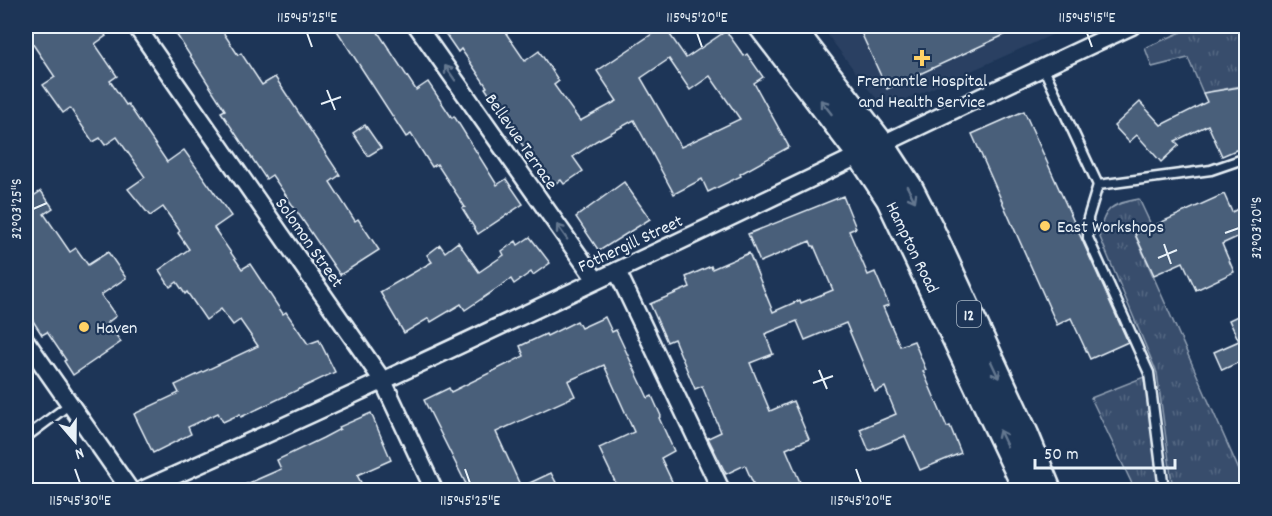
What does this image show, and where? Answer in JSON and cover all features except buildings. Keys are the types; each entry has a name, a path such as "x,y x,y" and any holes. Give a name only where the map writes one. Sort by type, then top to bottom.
{"main road":[{"name":"Hampton Road","path":"763,26 870,149 908,187 1025,436 1047,490"},
{"name":"Hampton Road","path":"789,26 870,149 890,198 1028,490"}],"street":[{"name":"Solomon Street","path":"136,26 383,381 434,490"},
{"name":"Bellevue Terrace","path":"417,26 596,280"},
{"name":"Fothergill Street","path":"142,490 383,381 1131,26"},
{"path":"617,271 721,490"},
{"path":"26,341 130,490"}],"lane":[{"path":"1043,66 1098,185 1088,218 1088,238 1149,373 1164,490"},
{"path":"1098,185 1212,170 1246,158"},
{"path":"26,437 70,404"}],"shaded area":[{"name":"Fremantle Hospital and Health Service","path":"821,26 1072,26 899,103 880,102"}],"green space":[{"path":"1195,26 1246,26 1246,85 1203,93 1188,58 1152,67 1145,48"},
{"path":"1139,199 1152,227 1135,235 1246,490 1173,490 1157,373 1099,235 1104,218 1111,208"},
{"path":"1144,377 1161,490 1135,490 1091,398"}],"place":[{"name":"Fremantle Hospital and Health Service","path":"922,58"},
{"name":"East Workshops","path":"1045,226"},
{"name":"Haven","path":"84,327"}]}
